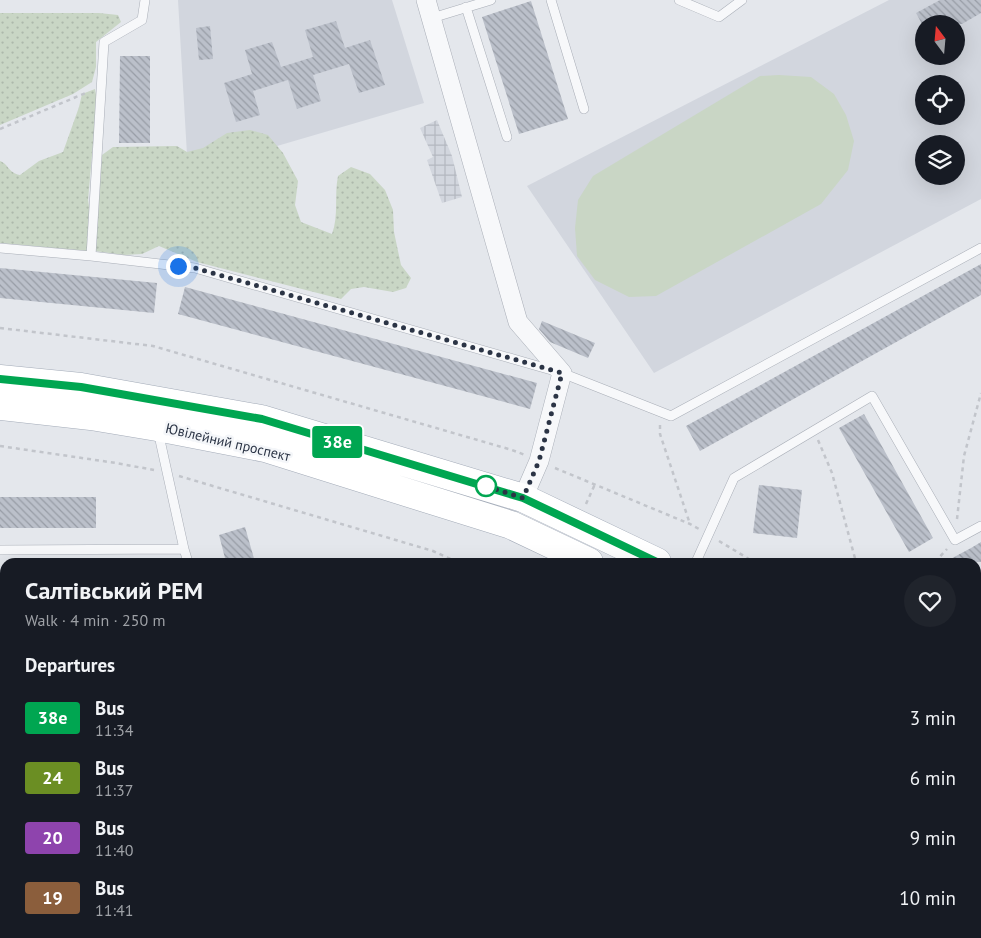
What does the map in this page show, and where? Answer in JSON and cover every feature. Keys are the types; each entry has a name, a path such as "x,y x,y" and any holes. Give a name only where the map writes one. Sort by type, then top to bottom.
{"main road":[{"name":"Ювілейний проспект","path":"0,379 81,387 262,419 523,498 649,558"},
{"name":"Ювілейний проспект","path":"0,406 91,416 265,448 511,525 581,558"},
{"path":"511,525 523,498"}],"street":[{"path":"429,9 518,322 562,373 539,461 523,498"}],"lane":[{"path":"91,256 104,42 142,20 145,0"},
{"path":"429,9 466,7 491,0"},
{"path":"551,0 584,109"},
{"path":"679,0 719,17 742,0"},
{"path":"466,7 507,137"},
{"path":"0,248 195,268 562,373 671,416 981,248"},
{"path":"698,558 734,478 872,396 955,540 981,526"},
{"path":"157,427 187,558"},
{"path":"0,550 184,549"}],"path":[{"path":"0,129 101,86"},
{"path":"0,328 153,346 512,450 690,524 747,558"},
{"path":"939,558 955,540 964,456 981,393"},
{"path":"660,411 660,434 690,524"},
{"path":"814,430 832,473 855,558"},
{"path":"0,446 107,461 167,473 434,552 448,558"},
{"path":"584,507 594,484"}],"shaded area":[{"path":"178,0 392,0 424,103 188,172"},
{"path":"889,0 981,0 981,199 654,373 527,186"},
{"path":"437,120 452,156 462,197 442,203 427,160 433,157 420,128"}],"green space":[{"path":"0,13 99,13 118,15 121,22 96,42 96,67 92,82 73,94 0,125"},
{"path":"760,76 811,77 834,94 846,115 854,141 848,170 821,204 656,296 629,297 595,280 577,256 575,228 578,200 593,176"},
{"path":"95,89 97,100 88,200 90,212 87,251 0,243 0,161 6,164 13,172 20,175 39,161 63,152 82,94"},
{"path":"250,130 268,135 283,153 298,181 295,205 301,222 332,234 335,220 338,176 351,167 370,174 385,190 393,210 394,232 401,265 411,278 406,288 393,292 364,287 351,289 341,299 197,262 159,246 142,254 124,255 95,251 102,155 113,147 177,146 187,152 203,148 227,133"}],"building":[{"path":"940,0 981,0 981,13 965,22 965,15 917,15 916,13"},
{"path":"531,1 568,119 519,134 482,17"},
{"path":"336,21 345,48 370,40 385,85 359,93 349,64 313,75 321,101 297,109 288,80 253,91 260,115 236,122 224,83 252,74 245,50 272,42 281,67 313,57 305,30"},
{"path":"210,26 213,59 199,60 196,28"},
{"path":"120,56 150,56 150,143 119,143"},
{"path":"981,264 981,295 700,451 686,426"},
{"path":"0,268 157,283 154,313 0,298"},
{"path":"185,287 537,383 530,409 178,314"},
{"path":"542,321 595,343 588,358 550,342 539,329"},
{"path":"864,414 933,538 909,552 839,428"},
{"path":"759,485 802,490 797,538 753,533"},
{"path":"0,497 96,497 96,528 0,528"},
{"path":"245,527 254,558 225,558 219,535"},
{"path":"981,542 981,558 952,558"}],"bus line":[{"name":"38е","path":"0,379 81,387 262,419 523,498 649,558"}],"route":[{"path":"178,266 195,268 562,373 539,461 523,498 486,486"}]}
